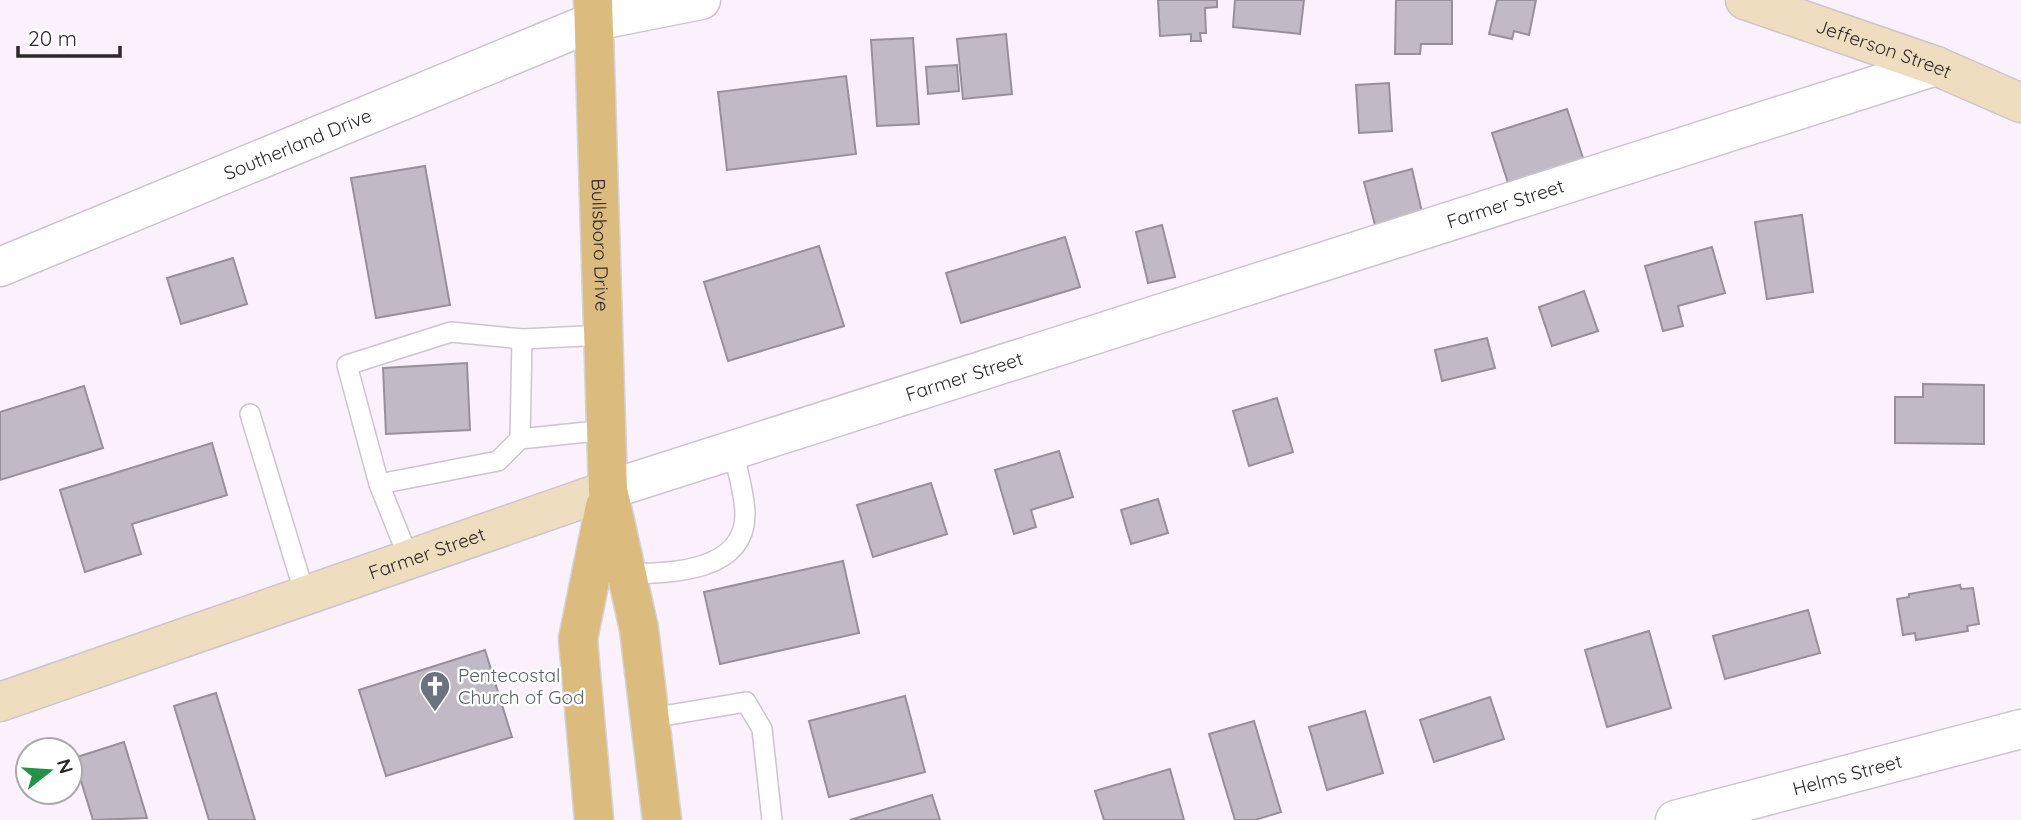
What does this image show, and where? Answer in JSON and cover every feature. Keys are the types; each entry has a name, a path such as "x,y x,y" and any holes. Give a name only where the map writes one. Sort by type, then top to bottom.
{"main road":[{"name":"Bullsboro Drive","path":"594,10 605,335 609,574 578,639 594,820"},
{"name":"Bullsboro Drive","path":"609,574 639,629 662,820"}],"street":[{"name":"Southerland Drive","path":"0,267 594,10 701,0"},
{"name":"Jefferson Street","path":"1745,0 1936,66 2021,103"},
{"name":"Farmer Street","path":"0,702 608,490 1936,66"},
{"name":"Helms Street","path":"1675,820 2021,729"}],"lane":[{"path":"409,559 379,484 347,365 451,332 522,339 605,335"},
{"path":"520,439 522,339"},
{"path":"250,414 305,595"},
{"path":"379,484 498,461 520,439 606,430"},
{"path":"609,574 678,572 715,561 737,543 745,515 733,450"},
{"path":"651,718 746,702 762,729 772,820"}],"building":[{"path":"1158,0 1217,0 1217,7 1205,8 1206,33 1200,33 1201,41 1191,41 1191,34 1160,36"},
{"path":"1235,0 1304,0 1300,34 1233,27"},
{"path":"1396,0 1452,0 1452,44 1421,44 1420,54 1395,54"},
{"path":"1497,0 1536,0 1529,35 1514,31 1512,39 1489,34"},
{"path":"1006,34 1012,94 963,99 957,39"},
{"path":"913,38 919,124 877,126 871,40"},
{"path":"957,65 959,91 928,94 926,67"},
{"path":"846,76 856,154 727,170 718,92"},
{"path":"1389,83 1392,131 1359,133 1356,85"},
{"path":"1567,109 1585,164 1510,189 1492,133"},
{"path":"425,166 450,305 376,318 351,178"},
{"path":"1412,169 1422,212 1375,225 1364,182"},
{"path":"1802,215 1813,292 1767,299 1755,222"},
{"path":"1162,225 1175,277 1148,283 1136,232"},
{"path":"1065,237 1080,287 961,323 946,273"},
{"path":"819,246 844,326 728,361 704,282"},
{"path":"1712,247 1725,293 1678,306 1683,326 1663,331 1645,266"},
{"path":"233,258 247,304 181,324 167,278"},
{"path":"1584,291 1598,331 1552,346 1539,307"},
{"path":"1487,338 1495,368 1442,381 1435,350"},
{"path":"467,363 470,430 386,434 383,368"},
{"path":"1923,384 1984,385 1984,444 1895,443 1895,397 1923,397"},
{"path":"84,386 103,448 0,480 0,412"},
{"path":"1277,398 1293,452 1249,466 1233,411"},
{"path":"212,443 227,495 132,524 141,554 85,572 60,490"},
{"path":"1059,451 1073,497 1031,510 1036,527 1014,534 995,470"},
{"path":"931,483 947,534 873,557 857,505"},
{"path":"1158,499 1168,533 1131,544 1121,510"},
{"path":"843,561 859,633 720,664 704,592"},
{"path":"1960,585 1961,589 1973,588 1979,624 1967,626 1968,631 1916,640 1915,633 1903,635 1897,599 1909,597 1909,594"},
{"path":"1808,610 1820,653 1725,679 1713,636"},
{"path":"1649,631 1671,708 1607,727 1585,650"},
{"name":"Pentecostal Church of God","path":"485,650 512,737 386,776 359,690"},
{"path":"216,693 255,820 209,820 174,706"},
{"path":"905,696 925,772 829,797 809,721"},
{"path":"1490,697 1504,739 1434,762 1420,720"},
{"path":"1365,711 1383,773 1327,790 1309,727"},
{"path":"1254,721 1281,812 1255,820 1235,820 1209,734"},
{"path":"124,742 147,818 93,820 84,791 84,755"},
{"path":"1170,769 1184,820 1104,820 1095,791"},
{"path":"932,795 940,820 850,820"}],"place":[{"name":"Pentecostal Church of God","path":"435,713"}]}
